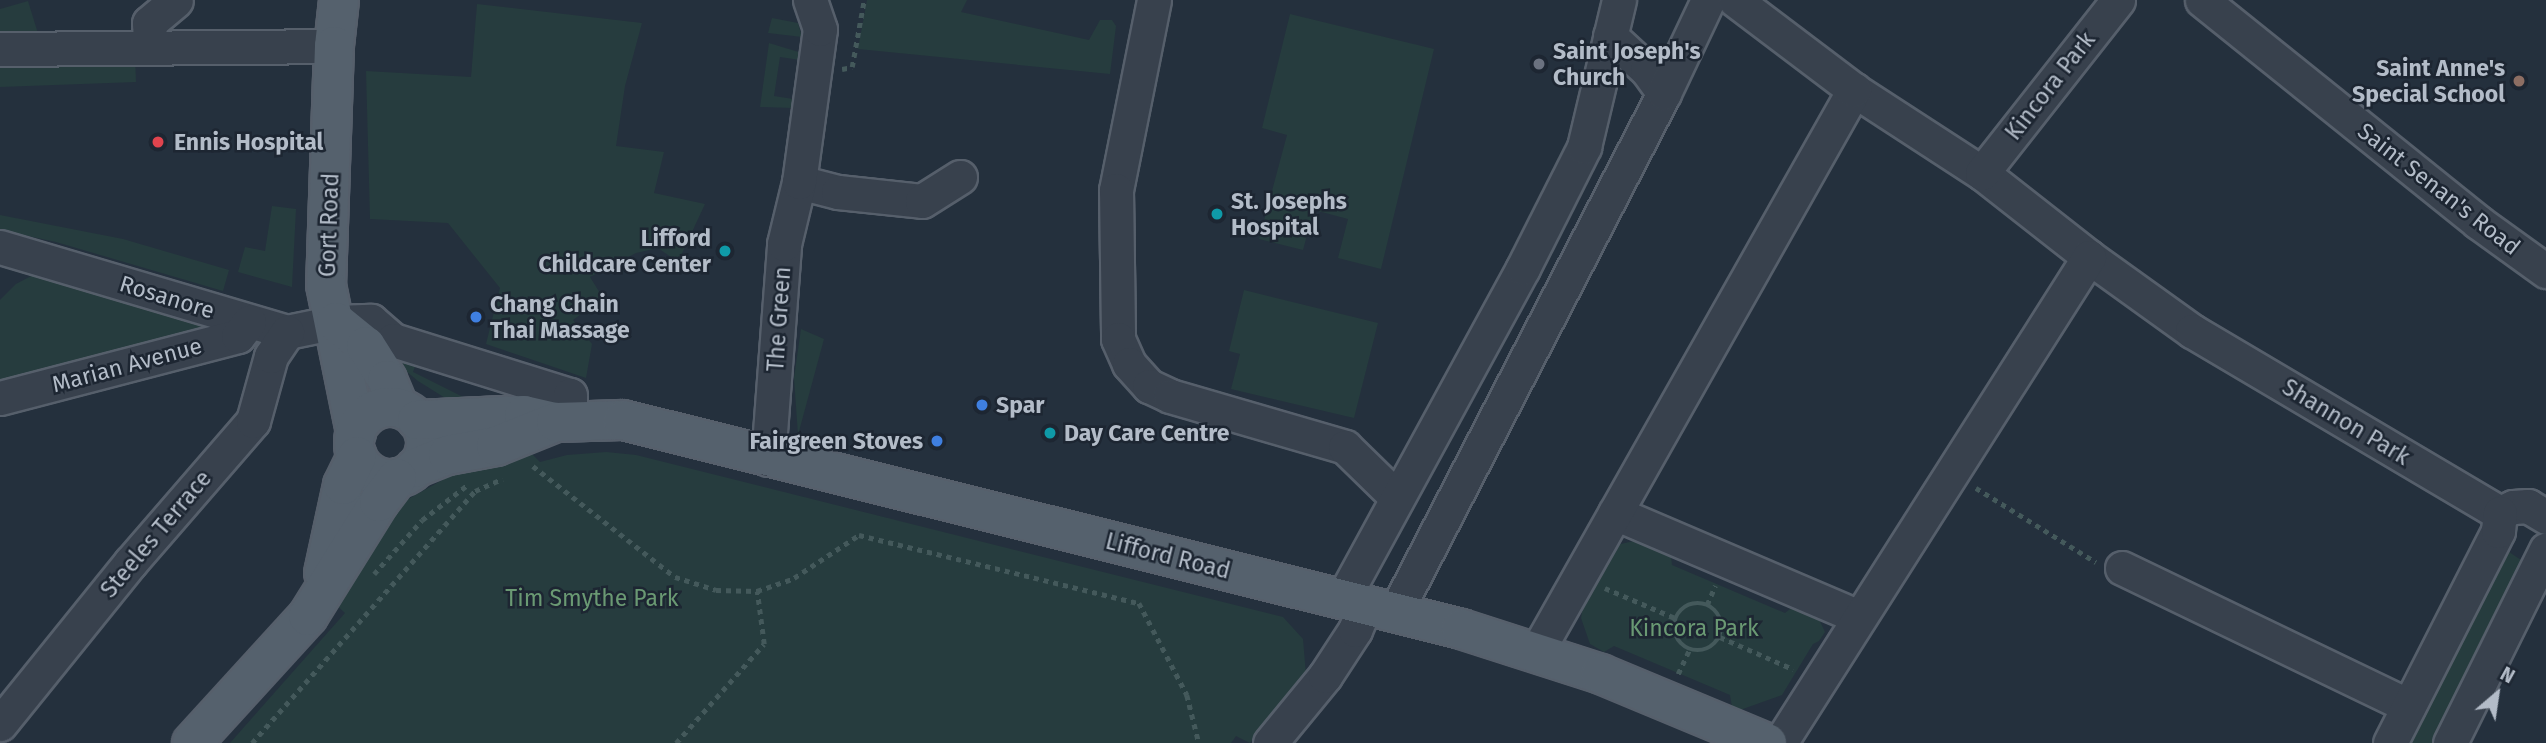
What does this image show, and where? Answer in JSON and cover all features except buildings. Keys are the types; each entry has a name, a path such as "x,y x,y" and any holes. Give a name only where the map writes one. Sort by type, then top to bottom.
{"main road":[{"name":"Gort Road","path":"339,0 334,46 326,285 336,322 356,444"},
{"path":"192,743 308,615 379,502 422,460 426,440 366,346 336,322"},
{"path":"319,596 343,485 368,415 388,407 408,414"},
{"name":"Lifford Road","path":"408,414 524,415 563,420 623,420 1367,606 1536,653 1601,674 1767,743"},
{"name":"Lifford Road","path":"406,473 448,456 496,446 563,420"},
{"path":"356,444 362,465 378,477 406,473"}],"street":[{"path":"150,47 149,23 176,0"},
{"name":"The Green","path":"768,458 784,244 799,182 820,29 810,0"},
{"path":"1154,0 1116,190 1118,339 1129,364 1149,386 1170,396 1345,446 1397,498"},
{"path":"1367,606 1397,498 1523,268 1584,147 1619,0"},
{"path":"1270,743 1325,676 1356,630 1367,606 1664,93 1708,0"},
{"path":"1735,0 1854,90 1982,173 2089,257 1780,743"},
{"name":"Kincora Park","path":"1982,173 2118,0"},
{"name":"Saint Senan's Road","path":"2202,0 2478,222 2546,271"},
{"path":"1610,36 1647,70 1664,93"},
{"path":"0,49 334,46"},
{"path":"1536,653 1854,90"},
{"path":"799,182 838,192 922,201 960,177"},
{"name":"Rosanore","path":"7,257 287,332 336,322 372,321 393,340 569,395 563,420"},
{"name":"Shannon Park","path":"2089,257 2192,331 2545,552 2450,743"},
{"name":"Marian Avenue","path":"0,398 237,335 249,321"},
{"name":"Steeles Terrace","path":"0,724 130,564 253,421 271,356 287,332"},
{"path":"2390,743 2499,522 2513,507 2528,506 2546,517"},
{"path":"1615,513 1859,617"},
{"path":"2122,568 2409,706"}],"path":[{"path":"529,459 676,577 716,590 757,591 794,578 859,535 1139,603 1187,695 1199,743"},
{"path":"522,470 534,465"},
{"path":"1951,473 2096,562 2122,568"},
{"path":"252,743 475,491 510,475"},
{"path":"367,582 422,520 470,483"},
{"path":"1578,577 1675,618"},
{"path":"676,743 764,644 757,591"},
{"path":"1707,605 1717,613 1721,622 1720,637 1706,650 1689,650 1678,642 1674,631 1675,618 1686,606 1707,605"},
{"path":"1720,637 1819,681"}],"green space":[{"path":"867,0 967,0 961,12 1089,40 1100,20 1112,20 1116,26 1110,74 858,49"},
{"path":"28,1 40,40 0,41 0,9"},
{"path":"477,4 642,23 625,86 616,146 664,152 654,193 705,204 678,262 658,248 636,253 590,277 603,298 573,320 592,344 586,378 486,344 500,288 448,223 370,219 366,71 471,77"},
{"path":"1290,14 1434,49 1381,269 1338,258 1348,219 1314,210 1303,250 1259,239 1287,135 1262,128"},
{"path":"772,18 798,23 802,37 768,33"},
{"path":"769,43 802,53 800,60 780,57 774,96 793,99 793,108 760,107"},
{"path":"135,57 136,82 0,87 0,62"},
{"path":"272,206 296,209 292,287 238,272 245,247 265,251"},
{"path":"0,215 123,239 229,270 223,291 56,242 0,230"},
{"path":"35,274 229,327 0,384 0,300 16,284"},
{"path":"1244,290 1378,323 1354,418 1231,389 1240,354 1229,351"},
{"path":"801,329 824,339 798,435 794,378"},
{"path":"383,352 417,362 413,372 465,398 508,400 514,383 533,388 535,395 530,401 478,406 450,401 418,381"},
{"name":"Tim Smythe Park","path":"529,451 540,462 567,455 606,452 636,455 1283,617 1303,639 1306,675 1250,743 1236,736 1231,743 230,743 345,613 334,603 385,512 455,473"},
{"name":"Kincora Park","path":"1639,540 1671,555 1672,565 1785,613 1795,605 1818,617 1825,632 1819,641 1813,644 1782,695 1740,710 1732,707 1730,695 1614,646 1604,652 1590,644 1581,618 1583,606 1616,545"},
{"path":"2506,550 2524,562 2438,743 2403,743"}],"place":[{"name":"Saint Joseph's Church","path":"1539,64"},
{"name":"Saint Anne's Special School","path":"2519,81"},
{"name":"Ennis Hospital","path":"158,142"},
{"name":"St. Josephs Hospital","path":"1217,214"},
{"name":"Lifford Childcare Center","path":"725,251"},
{"name":"Chang Chain Thai Massage","path":"476,317"},
{"name":"Spar","path":"982,405"},
{"name":"Day Care Centre","path":"1050,433"},
{"name":"Fairgreen Stoves","path":"937,441"}]}
